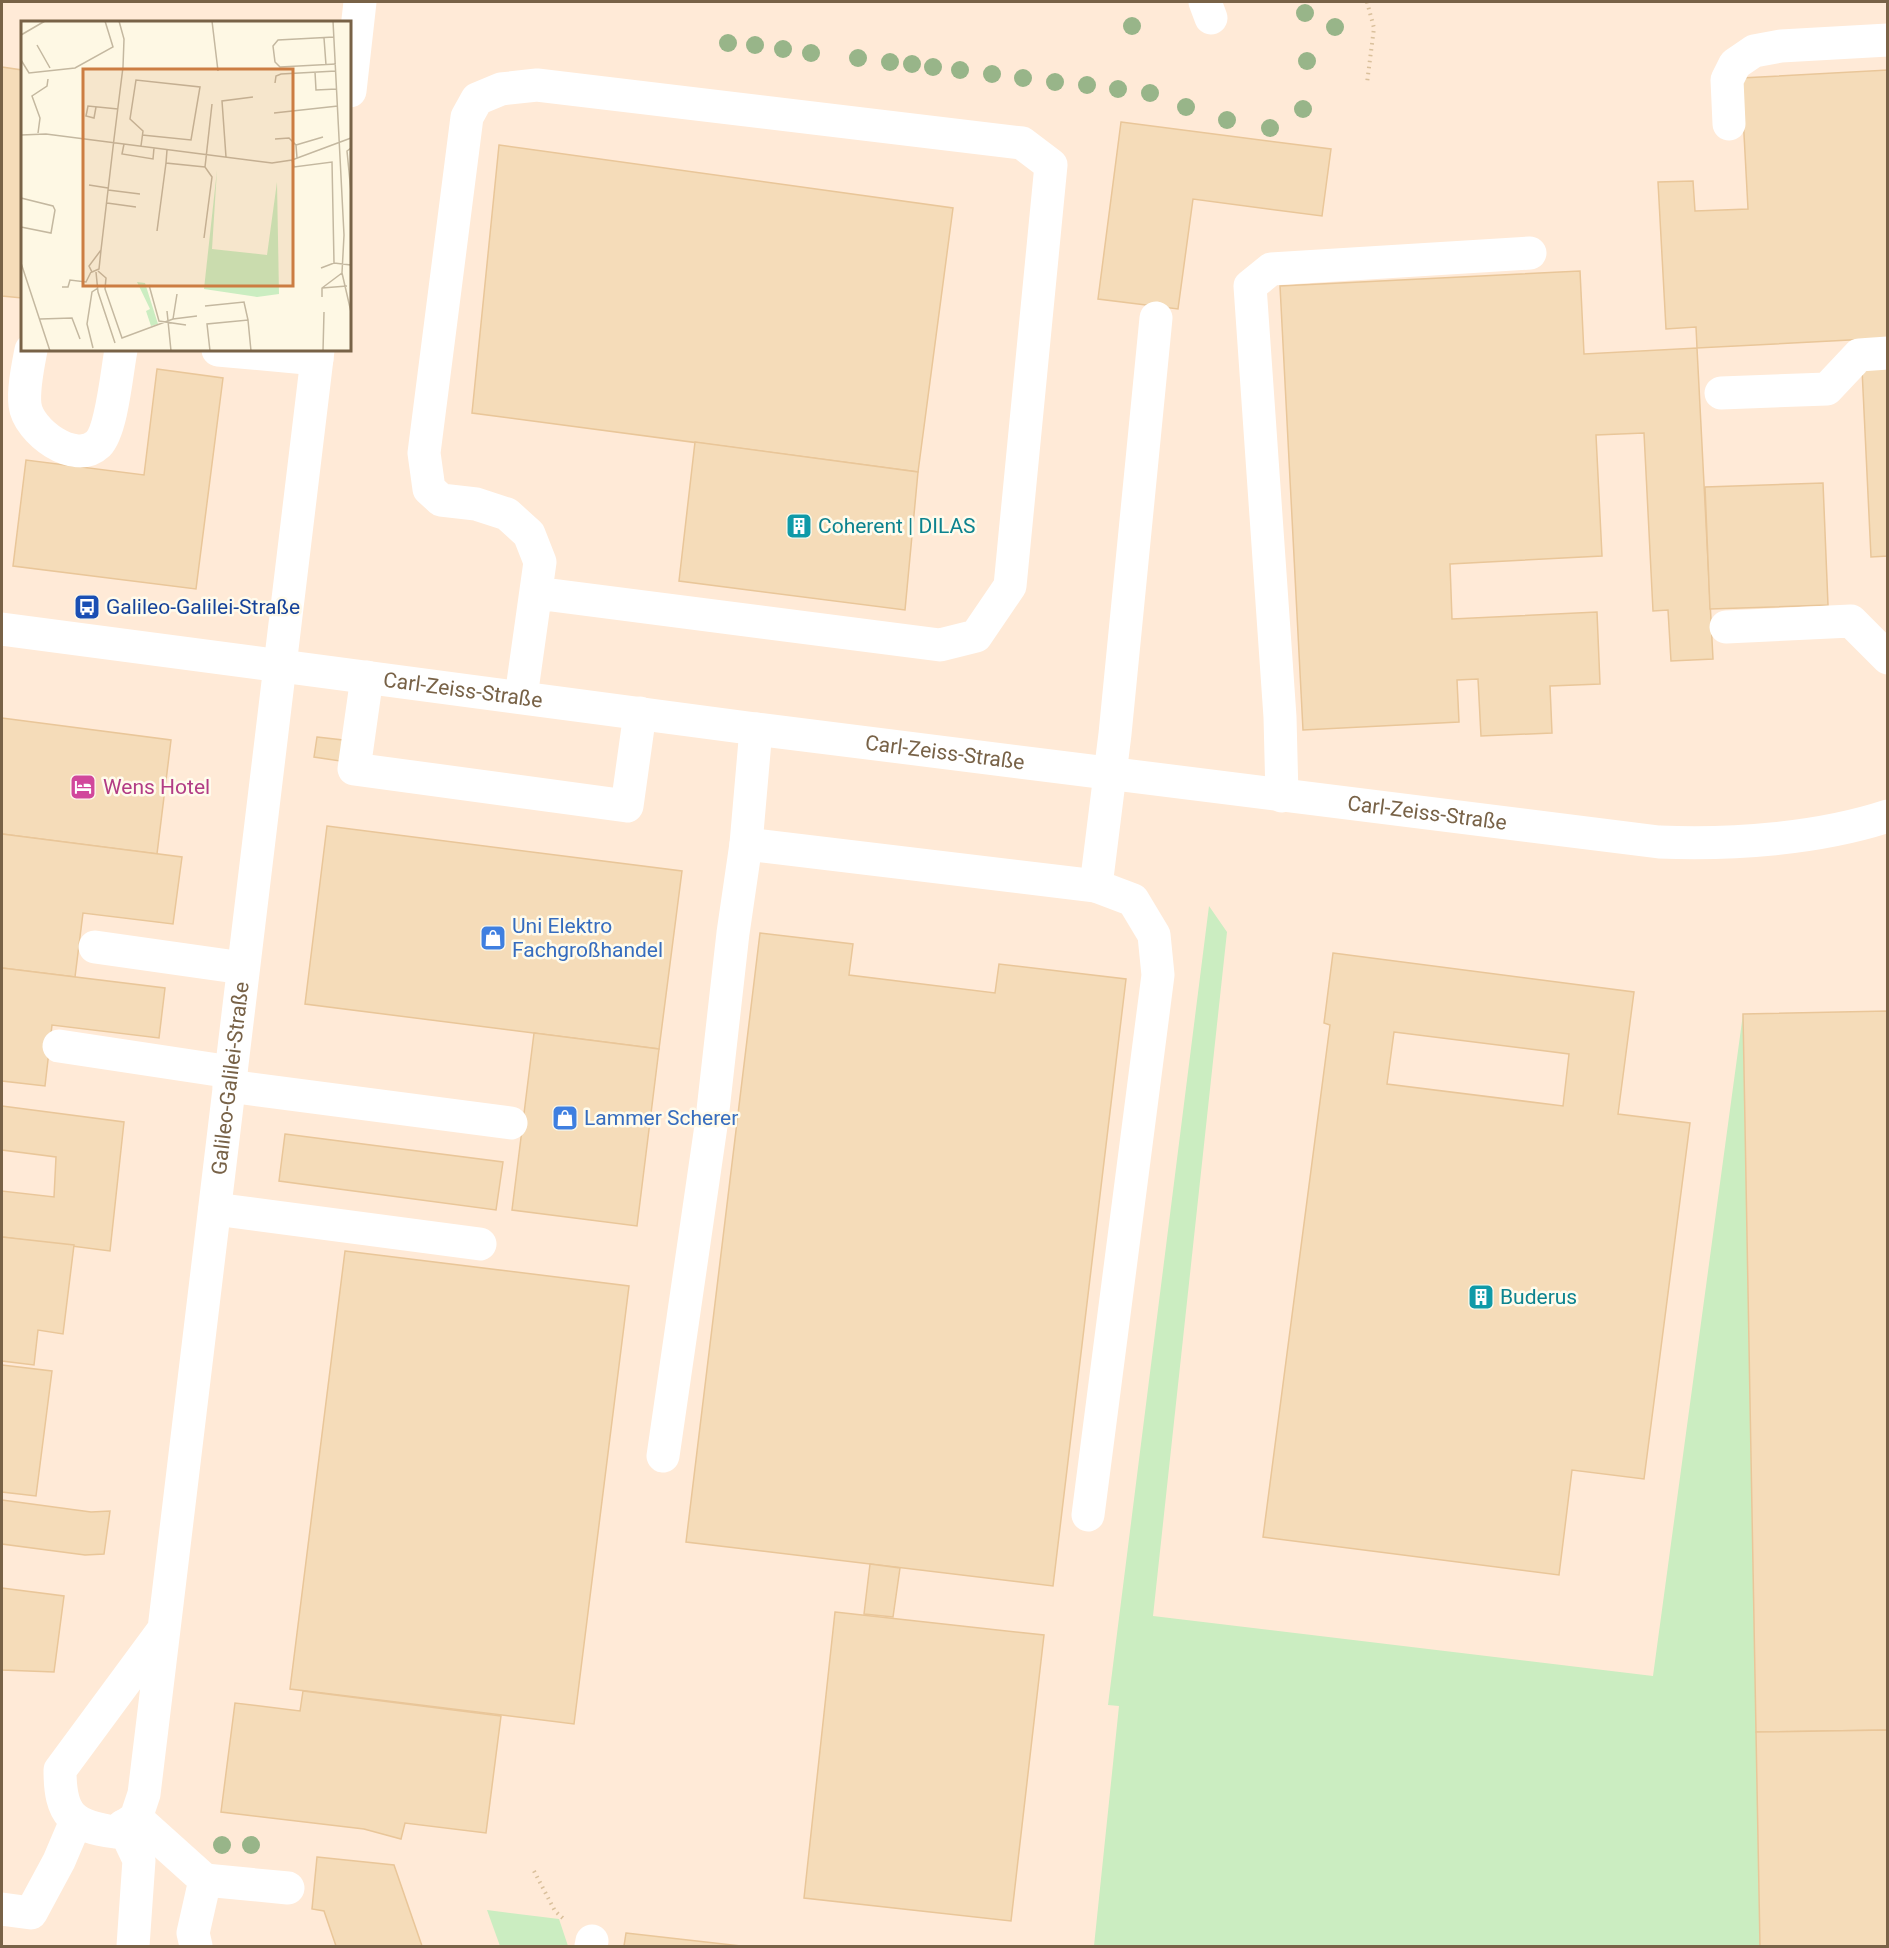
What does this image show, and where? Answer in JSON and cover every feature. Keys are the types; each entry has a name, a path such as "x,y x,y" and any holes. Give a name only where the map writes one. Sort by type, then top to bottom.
{"street":[{"path":"351,82 360,2"},
{"path":"1729,124 1727,80 1735,64 1754,51 1780,46 1887,40"},
{"path":"521,697 540,562 529,534 507,514 476,504 441,500 429,489 424,453 467,117 477,99 501,89 537,85 1022,143 1051,165 1010,586 976,636 940,645 536,593"},
{"path":"1282,796 1280,717 1250,286 1271,269 1530,254"},
{"path":"1096,886 1110,773 1156,318"},
{"path":"31,351 25,405 33,426 69,450 83,452 99,443 107,425 121,351"},
{"path":"238,351 317,355"},
{"path":"1721,393 1827,389 1859,355 1887,353"},
{"name":"Galileo-Galilei-Straße","path":"129,1822 144,1794 317,355"},
{"path":"1726,627 1851,621 1887,658"},
{"name":"Carl-Zeiss-Straße","path":"2,629 756,729 1659,842 1720,844 1885,824"},
{"path":"367,677 354,769 627,806 640,713"},
{"path":"663,1456 712,1119 733,933 746,844 756,729"},
{"path":"746,844 1096,886 1133,900 1154,934 1158,975 1088,1515"},
{"path":"95,947 243,968"},
{"path":"59,1046 230,1079 511,1123"},
{"path":"215,1209 480,1244"},
{"name":"Galileo-Galilei-Straße","path":"76,1821 68,1816 60,1791 60,1770 165,1629"},
{"path":"2,1909 31,1913 59,1861 76,1821 87,1828 115,1832 129,1822"},
{"path":"129,1822 205,1880 288,1888"},
{"path":"129,1822 139,1860 133,1947"},
{"path":"196,1947 193,1933 205,1880"}],"path":[{"path":"1367,2 1374,28 1368,84"},
{"path":"534,1871 555,1911 592,1944"}],"shaded area":[{"path":"2,2 1887,2 1887,1946 2,1946"}],"green space":[{"path":"1209,906 1227,932 1153,1616 1653,1676 1743,1014 1760,1946 1094,1946 1119,1706 1108,1705"},
{"path":"487,1910 559,1919 568,1946 500,1946"}],"building":[{"path":"2,67 21,70 21,298 2,296"},
{"path":"1888,70 1888,338 1697,348 1696,327 1666,329 1658,182 1693,181 1695,211 1748,209 1741,78"},
{"path":"1121,122 1331,149 1322,216 1193,199 1178,309 1098,299"},
{"path":"499,145 953,208 918,472 472,413"},
{"path":"1580,271 1584,354 1697,348 1713,659 1671,661 1668,610 1653,611 1644,433 1596,435 1602,556 1450,564 1452,619 1597,612 1600,684 1550,686 1552,733 1481,736 1478,679 1457,680 1459,722 1303,730 1280,286"},
{"path":"1888,368 1888,556 1871,557 1862,369"},
{"path":"157,369 223,378 196,589 13,566 26,460 144,475"},
{"name":"Coherent | DILAS","path":"695,442 918,472 905,610 679,581"},
{"path":"1823,483 1828,605 1710,609 1705,487"},
{"name":"Wens Hotel","path":"2,718 171,740 157,854 2,834"},
{"path":"317,737 343,740 340,761 314,757"},
{"name":"Uni Elektro Fachgroßhandel","path":"327,826 682,871 659,1049 305,1004"},
{"path":"2,834 182,857 173,924 83,913 75,977 2,968"},
{"path":"760,933 853,944 849,975 995,993 999,964 1126,979 1053,1586 686,1542"},
{"name":"Buderus","path":"1333,953 1634,992 1618,1114 1690,1123 1644,1479 1572,1470 1559,1575 1263,1537 1330,1025 1324,1023","holes":["1394,1032 1569,1054 1563,1106 1387,1084"]},
{"path":"2,968 165,988 159,1038 52,1025 45,1086 2,1081"},
{"path":"1888,1011 1888,1730 1756,1732 1743,1014"},
{"path":"534,1033 659,1049 637,1226 512,1210"},
{"path":"2,1106 124,1122 110,1251 2,1237 2,1191 54,1197 56,1157 2,1150"},
{"path":"285,1134 503,1162 496,1210 279,1181"},
{"path":"2,1237 74,1245 63,1334 38,1330 34,1365 2,1361"},
{"path":"345,1251 629,1286 574,1724 290,1689"},
{"path":"2,1365 52,1371 36,1496 2,1492"},
{"path":"2,1500 91,1512 110,1511 104,1554 85,1555 2,1544"},
{"path":"870,1564 900,1568 893,1617 864,1614"},
{"path":"2,1588 64,1596 54,1672 2,1670"},
{"path":"835,1612 1044,1635 1011,1921 804,1898"},
{"path":"303,1691 501,1716 486,1833 405,1823 401,1839 364,1829 221,1812 235,1703 300,1711"},
{"path":"1888,1730 1888,1946 1760,1946 1756,1732"},
{"path":"317,1857 394,1865 422,1946 336,1946 324,1911 312,1909"},
{"path":"626,1933 741,1946 624,1946"}],"place":[{"name":"Coherent | DILAS","path":"799,526"},
{"name":"Galileo-Galilei-Straße","path":"87,607"},
{"name":"Wens Hotel","path":"83,787"},
{"name":"Uni Elektro Fachgroßhandel","path":"493,938"},
{"name":"Lammer Scherer","path":"565,1118"},
{"name":"Buderus","path":"1481,1297"}]}
